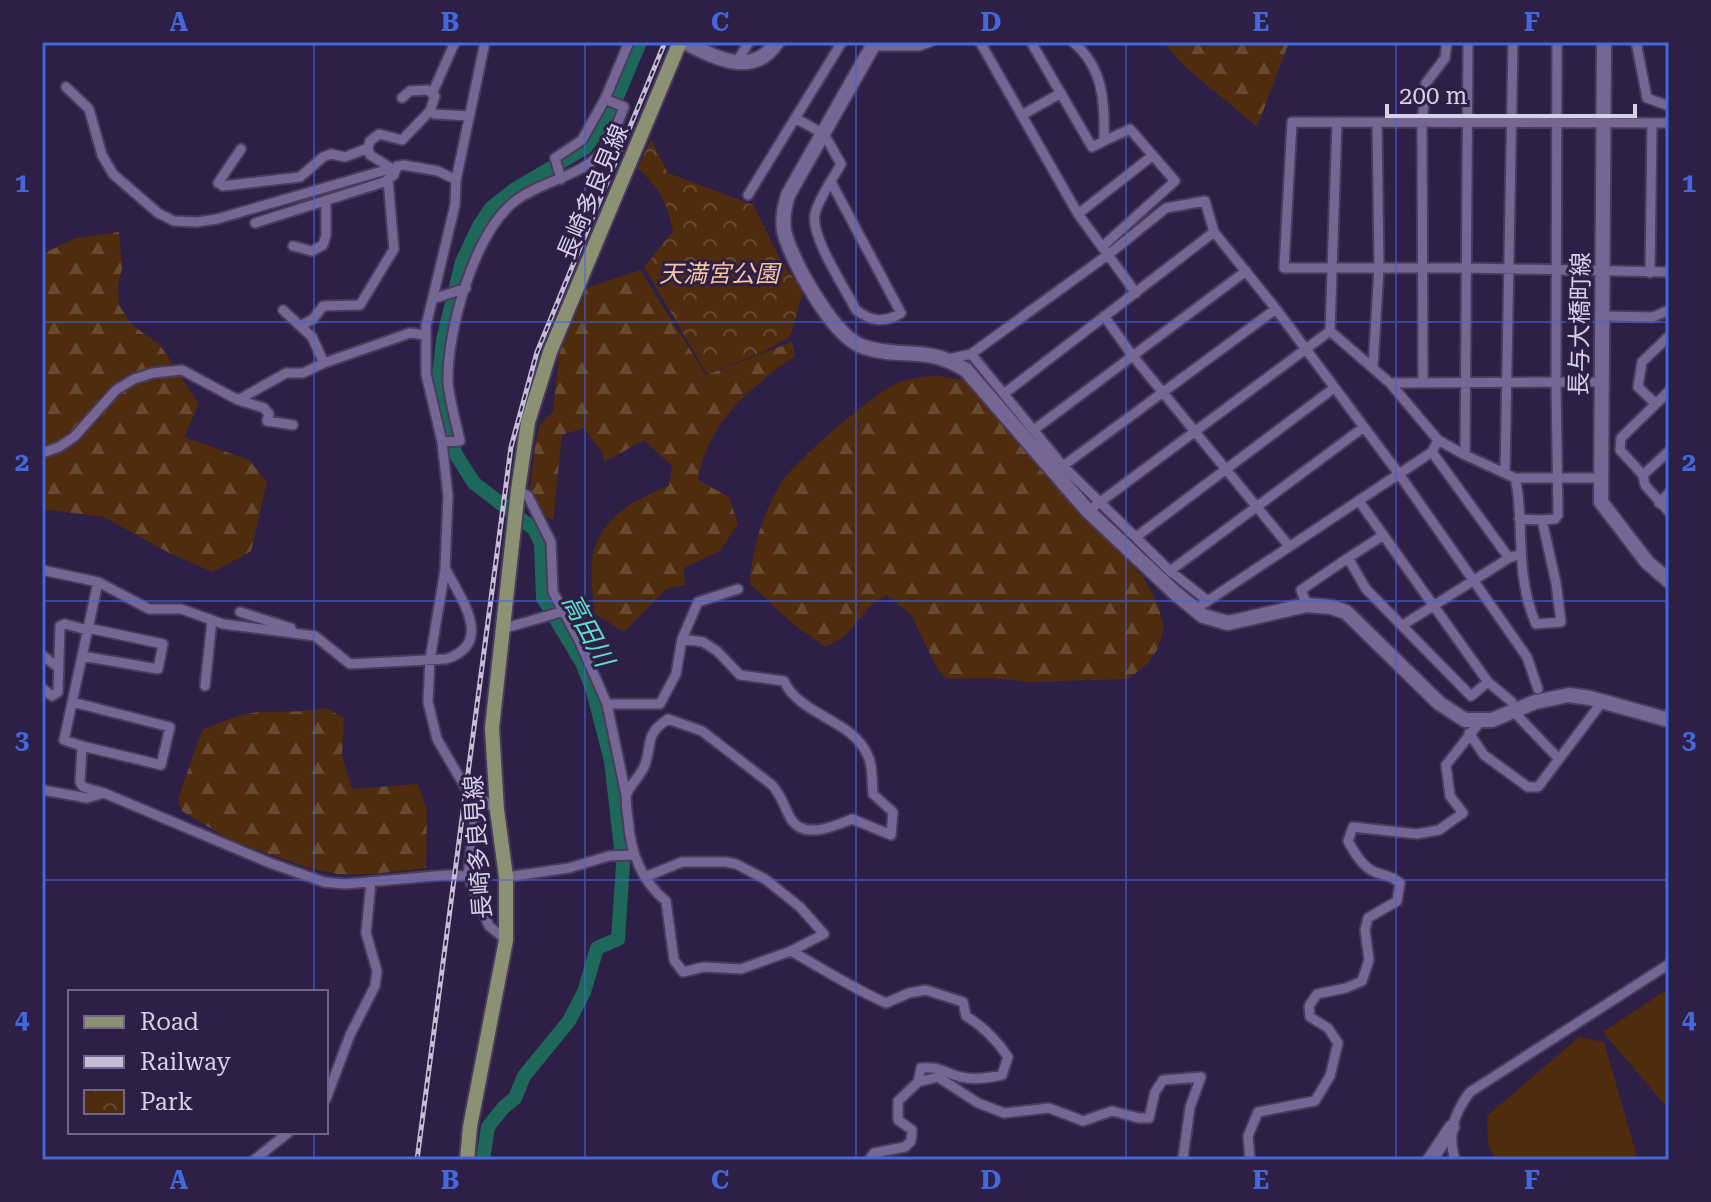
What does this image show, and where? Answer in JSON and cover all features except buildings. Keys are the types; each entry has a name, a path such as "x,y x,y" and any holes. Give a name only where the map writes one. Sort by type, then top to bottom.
{"main road":[{"name":"長崎多良見線","path":"467,1160 470,1127 506,940 506,877 497,810 492,728 528,422 550,352 682,42"}],"street":[{"path":"432,94 455,42"},
{"path":"485,42 456,180 455,205 426,335 426,374 444,443 448,496 445,568 430,659 428,702 437,739 465,787 497,810"},
{"path":"561,179 555,158 582,140 605,99 629,42"},
{"path":"682,42 719,60 736,63 757,60 772,50 777,42"},
{"path":"736,63 749,42"},
{"path":"748,195 842,42"},
{"path":"930,42 919,46 875,44 788,195 785,237 809,285 836,328 861,346 919,352 948,359 966,370 1194,609 1212,620 1228,623 1307,605 1346,612 1450,712 1474,728 1484,755 1528,787 1538,787 1602,702"},
{"path":"1031,42 1092,147 1130,129 1175,181 1106,250"},
{"path":"1073,42 1096,70 1105,100 1104,141"},
{"path":"1423,382 1422,123 1426,83 1445,58 1447,42"},
{"path":"1465,455 1468,42"},
{"path":"1513,42 1506,381 1510,476 1518,489 1521,554 1528,607 1536,624 1561,622 1542,520"},
{"path":"1519,519 1555,519 1558,515 1557,42"},
{"name":"長与大橋町線","path":"1604,42 1601,502 1647,562 1669,581"},
{"path":"1636,42 1647,98 1668,103"},
{"path":"1638,55 1643,42"},
{"path":"983,43 1078,214 1136,293"},
{"path":"66,87 89,109 102,155 113,174 158,213 174,221 217,219 403,165 438,171 456,180"},
{"path":"394,167 370,155 370,141 379,134 402,140 430,111 435,96 428,90 418,90 410,91 402,98"},
{"path":"1022,115 1061,93"},
{"path":"444,443 460,441 448,384 453,335 473,264 496,219 514,202 534,189 561,179 593,160 607,147 624,107 605,99"},
{"path":"430,111 434,114 469,116"},
{"path":"795,118 824,134 841,164 831,182 816,212 814,228 856,310 867,318 889,320 901,313 831,182"},
{"path":"1669,123 1292,122 1284,268 1669,272"},
{"path":"1330,331 1337,122"},
{"path":"1373,367 1379,268 1377,122"},
{"path":"1650,273 1652,123"},
{"path":"241,149 220,176 218,183 223,186 300,177 323,157 331,154 345,157 368,148"},
{"path":"1078,214 1152,156"},
{"path":"255,223 388,179 394,175 394,167"},
{"path":"302,325 313,319 323,306 360,305 383,269 394,249 388,179"},
{"path":"293,246 312,251 323,245 326,201"},
{"path":"948,359 971,354 1166,208 1205,201 1214,232 1276,309 1399,474 1527,657 1538,689"},
{"path":"1005,393 1214,232"},
{"path":"1035,429 1246,271"},
{"path":"433,299 466,288"},
{"path":"1063,466 1276,309"},
{"path":"283,310 312,337 324,363"},
{"path":"1603,316 1653,317 1669,310"},
{"path":"1104,316 1132,355 1289,546"},
{"path":"1094,506 1330,331"},
{"path":"1330,331 1390,383 1438,440 1465,455 1510,476 1600,478"},
{"path":"238,400 286,373 303,373 410,333 426,335"},
{"path":"1656,404 1638,387 1642,362 1669,336"},
{"path":"971,354 1035,429 1094,506 1136,537 1170,571 1208,601"},
{"path":"42,453 74,437 116,390 134,379 153,373 182,370 238,400 264,408 269,414 267,421 293,425"},
{"path":"1390,383 1467,380 1602,382"},
{"path":"1136,537 1334,388"},
{"path":"1669,391 1621,438 1620,450 1643,475 1645,485 1669,512"},
{"path":"1170,571 1364,427"},
{"path":"1194,609 1432,452 1438,440"},
{"path":"1643,475 1669,451"},
{"path":"1432,452 1509,558"},
{"path":"1659,503 1669,493"},
{"path":"517,496 528,496 551,542 553,592 561,612 579,640 607,704 626,795 631,855 645,877 656,893 666,901 674,960 683,972 704,967 741,969 791,951 824,934 765,879 747,869 725,862 682,862 645,877"},
{"path":"1359,501 1488,682 1559,759"},
{"path":"1307,605 1301,590 1382,536"},
{"path":"1403,625 1472,579 1521,554"},
{"path":"1348,558 1366,589 1471,696 1488,682"},
{"path":"42,570 98,582 149,609 181,609 223,624 315,636 350,664 446,659 460,654 469,644 472,626 445,568"},
{"path":"72,702 170,727 161,765 64,740 72,702 98,582"},
{"path":"607,704 660,704 676,674 682,639 698,602 738,589"},
{"path":"240,612 291,628 290,633"},
{"path":"502,629 561,612"},
{"path":"205,686 212,620"},
{"path":"42,688 52,696 58,692 60,626 65,624 163,644 158,669 82,656"},
{"path":"626,795 645,766 649,739 668,719 702,731 772,785 782,796 793,822 805,830 825,829 852,819 891,835 893,812 873,794 868,756 849,731 789,693 784,681 740,675 717,651 703,642 682,639"},
{"path":"42,655 59,668"},
{"path":"1250,1160 1248,1136 1258,1112 1315,1101 1330,1076 1338,1043 1328,1028 1310,1017 1309,1006 1317,994 1362,981 1369,960 1365,930 1368,918 1397,901 1400,883 1389,874 1372,872 1354,853 1348,841 1353,827 1417,834 1439,830 1463,813 1450,796 1446,765 1474,728 1513,706 1569,695 1669,720"},
{"path":"82,746 80,782 83,787 324,882 468,876"},
{"path":"42,790 87,798 104,793"},
{"path":"477,796 468,876 489,926 506,940"},
{"path":"506,877 569,868 609,856 631,855"},
{"path":"328,1094 350,1035 375,986 377,971 366,933 371,882"},
{"path":"791,951 834,974 850,987 886,1003 909,993 926,990 963,1002 966,1016 981,1025 1008,1057 1002,1075 987,1079 961,1077 935,1067 921,1068 918,1082"},
{"path":"1430,1160 1452,1127 1457,1108 1470,1092 1669,964"},
{"path":"869,1160 874,1153 905,1147 911,1141 912,1130 898,1120 898,1101 918,1082 938,1077 978,1103 1004,1113 1049,1108 1083,1121 1112,1111 1149,1118 1155,1092 1163,1080 1201,1077 1190,1107 1185,1160"},
{"path":"1452,1127 1455,1160"},
{"path":"254,1160 286,1134"}],"green space":[{"path":"1163,42 1289,42 1257,127 1183,65"},
{"name":"天満宮公園","path":"651,139 668,173 753,205 780,259 803,292 790,337 765,351 707,374 644,267 673,231 662,196 638,168"},
{"path":"119,232 122,268 118,287 119,305 132,325 160,345 199,404 184,437 249,460 267,482 251,551 213,572 171,554 104,517 42,509 42,254 76,238"},
{"path":"640,270 706,375 792,342 795,356 733,408 721,423 703,459 698,480 729,497 738,524 720,551 684,568 685,585 666,589 624,632 594,613 594,550 606,527 624,509 669,486 672,466 644,440 604,462 603,454 584,428 562,435 553,521 544,514 530,489 540,424 553,412 559,354 587,288"},
{"path":"938,376 963,380 991,400 1073,485 1096,528 1143,577 1158,604 1164,628 1157,650 1147,664 1128,679 1029,682 991,678 947,679 938,670 911,615 887,595 871,605 845,636 826,647 793,624 750,584 755,546 763,520 787,475 834,430 885,390 906,380"},
{"path":"326,708 344,718 342,755 352,789 418,784 427,811 426,868 338,874 309,868 232,841 182,811 178,799 202,730 247,714"},
{"path":"1669,988 1669,1110 1603,1032"},
{"path":"1579,1037 1604,1042 1638,1160 1496,1160 1488,1145 1487,1116"}],"waterway":[{"name":"高田川","path":"483,1160 488,1127 515,1098 524,1076 569,1021 584,992 597,948 618,939 623,865 611,761 593,691 582,663 543,598 541,543 534,529 474,483 455,453 439,377 443,340 462,262 479,226 491,208 515,189 585,148 609,116 640,42"}],"railway":[{"path":"417,1160 511,447 537,352 665,42"}]}
